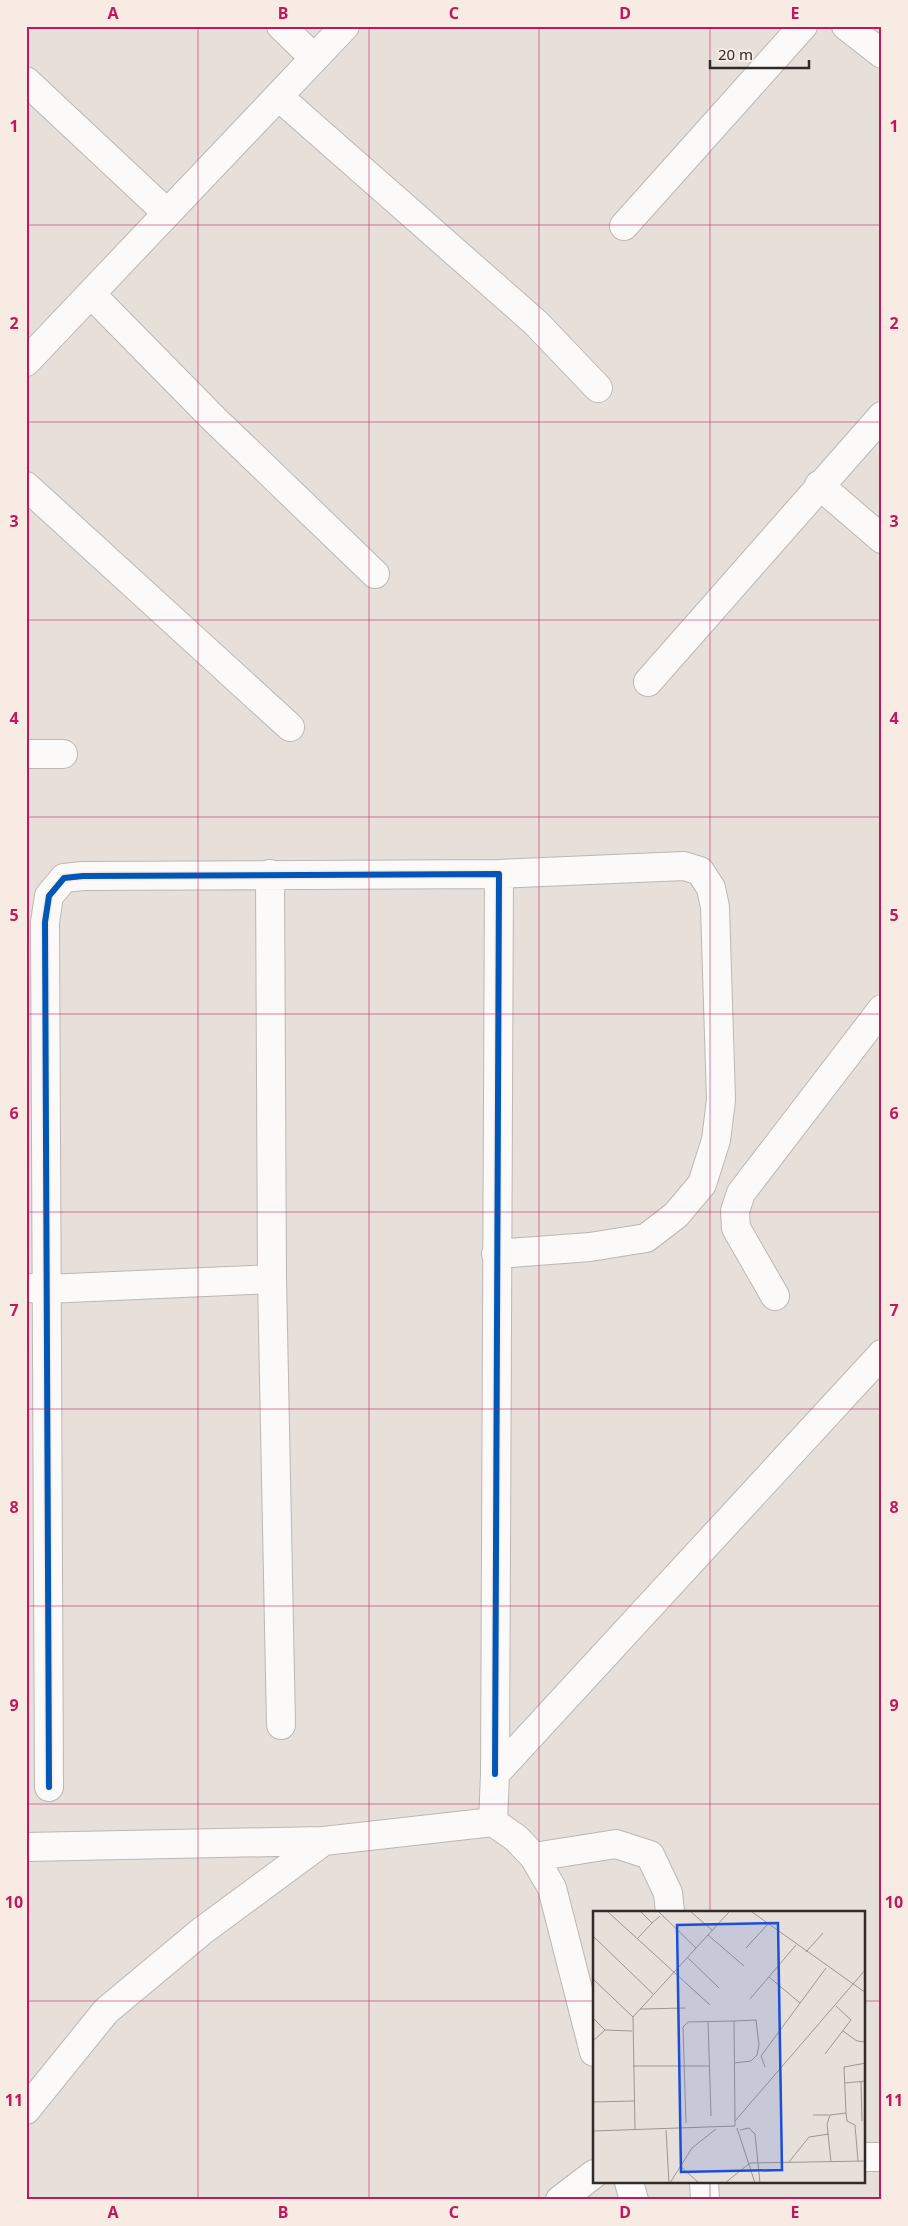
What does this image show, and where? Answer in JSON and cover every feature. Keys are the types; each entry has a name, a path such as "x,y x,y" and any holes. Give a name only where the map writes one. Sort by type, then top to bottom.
{"street":[{"path":"281,26 314,58"},
{"path":"26,362 279,98 345,26"},
{"path":"624,226 803,26"},
{"path":"846,26 882,54"},
{"path":"26,81 167,213"},
{"path":"279,98 536,323 598,388"},
{"path":"91,294 214,419 375,574"},
{"path":"648,682 882,416"},
{"path":"26,486 290,727"},
{"path":"819,486 882,539"},
{"path":"26,754 63,754"},
{"path":"49,1787 37,1288 45,922 49,896 64,878 83,876 270,874 499,874 684,866 700,871 711,888 715,907 721,1100 716,1140 702,1184 676,1215 646,1238 590,1247 496,1254"},
{"path":"270,874 272,1279 280,1724"},
{"path":"493,1822 495,1774 499,874"},
{"path":"775,1296 736,1228 735,1211 741,1193 882,1009"},
{"path":"37,1288 272,1279"},
{"path":"495,1774 882,1354"},
{"path":"26,1847 324,1841 493,1822 516,1838 534,1857 552,1888 593,2048"},
{"path":"26,2110 106,2011 202,1931 324,1841"},
{"path":"534,1857 616,1844 650,1855 668,1893 670,1911"},
{"path":"866,2157 882,2157"},
{"path":"560,2200 593,2175"},
{"path":"630,2184 634,2200"},
{"path":"704,2184 706,2200"}],"cycle path":[{"path":"49,1787 45,922 49,896 64,878 83,876 499,874 495,1774"}]}
